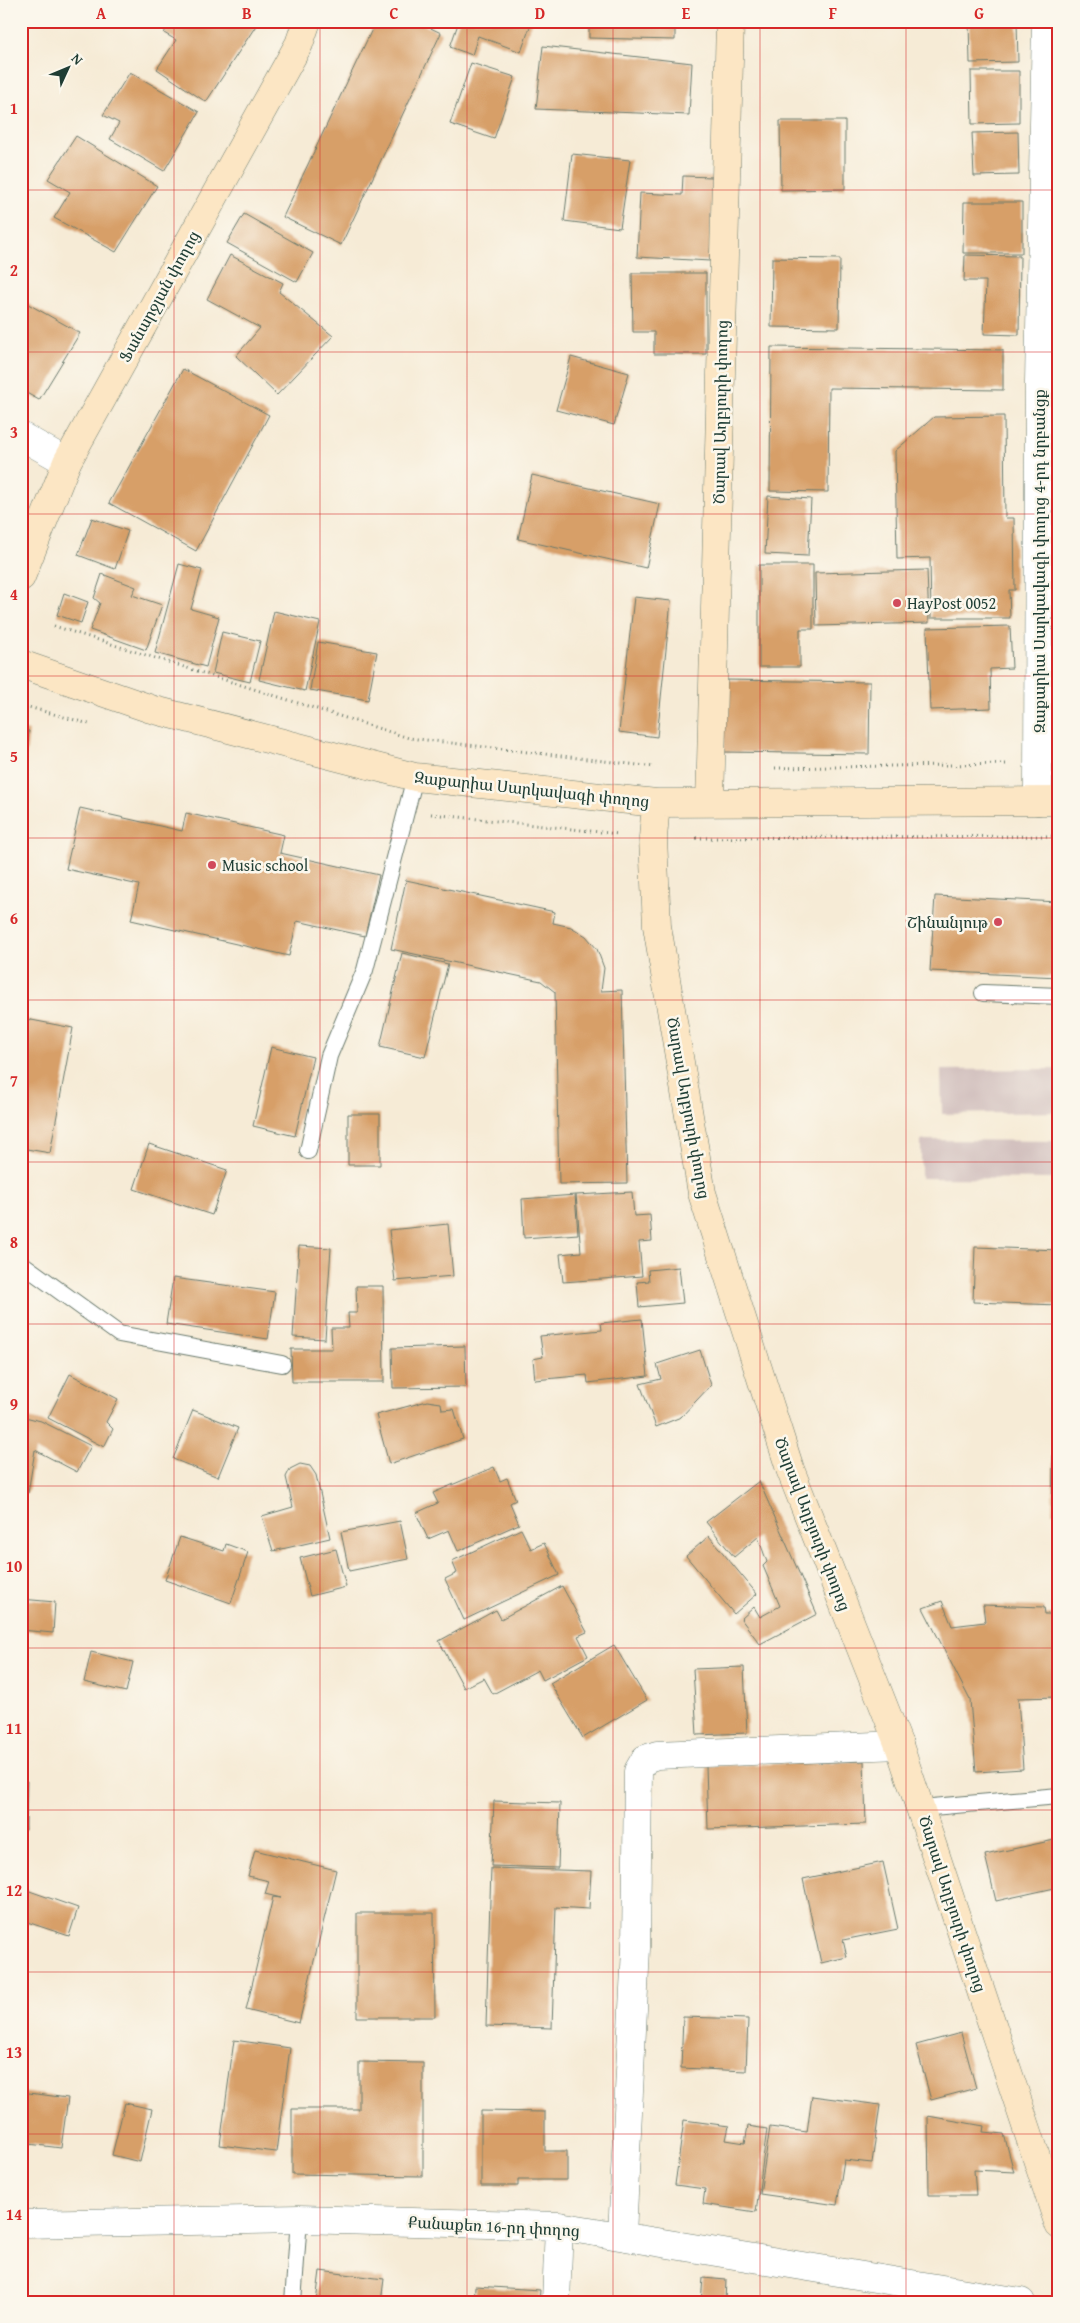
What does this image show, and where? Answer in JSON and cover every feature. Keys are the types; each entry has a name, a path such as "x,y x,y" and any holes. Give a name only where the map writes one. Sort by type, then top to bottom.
{"main road":[{"name":"Ֆանարջյան փողոց","path":"21,577 67,462 299,44 307,21"},
{"name":"Ծարավ Աղբյուրի փողոց","path":"710,803 730,21"},
{"name":"Զաքարիա Սարկավագի փողոց","path":"21,664 152,709 415,777 656,803 1049,801"},
{"name":"Ծարավ Աղբյուրի փողոց","path":"656,803 653,838 657,926 702,1193 790,1469 899,1745 1059,2225"}],"street":[{"name":"Զաքարիա Սարկավագի փողոց 4-րդ նրբանցք","path":"1046,21 1049,382 1038,763 1049,801"},
{"path":"21,436 67,462"},
{"path":"622,2235 636,1948 638,1771 645,1759 657,1755 899,1745"},
{"name":"Քանաքեռ 16-րդ փողոց","path":"21,2224 299,2219 559,2226 1021,2302"},
{"path":"556,2302 559,2226"}],"lane":[{"path":"308,1151 329,1056 365,970 415,777"},
{"path":"983,993 1059,996"},
{"path":"21,1263 118,1334 282,1364"},
{"path":"921,1808 1059,1796"},
{"path":"293,2302 299,2219"}],"path":[{"path":"54,626 409,738 655,767"},
{"path":"769,768 1038,763"},
{"path":"696,838 1059,836"}],"shaded area":[{"path":"1059,1069 1059,1112 942,1114 941,1070"},
{"path":"921,1140 1059,1141 1059,1179 921,1178"}],"building":[{"path":"171,21 259,21 206,102 157,69 176,40 164,33"},
{"path":"376,21 416,21 441,33 341,245 283,217"},
{"path":"459,21 532,21 521,52 478,36 472,55 450,47"},
{"path":"589,21 675,21 675,40 589,38"},
{"path":"969,21 1017,21 1018,62 970,63"},
{"path":"543,46 692,63 689,115 536,109"},
{"path":"471,63 515,77 494,139 450,124"},
{"path":"971,71 1019,71 1019,123 972,124"},
{"path":"130,72 199,112 164,171 110,139 119,123 103,115"},
{"path":"780,121 845,121 845,189 781,190"},
{"path":"1018,132 1019,175 974,176 972,133"},
{"path":"76,136 157,186 116,252 54,218 70,192 48,179"},
{"path":"572,154 630,160 620,228 564,221"},
{"path":"683,176 713,177 710,261 637,257 640,193 682,195"},
{"path":"964,202 1022,202 1022,253 963,253"},
{"path":"244,214 313,253 297,282 227,243"},
{"path":"230,255 283,283 279,292 333,336 277,395 236,356 260,328 207,299"},
{"path":"965,255 1020,256 1019,335 984,334 986,281 964,281"},
{"path":"772,258 840,259 839,328 771,327"},
{"path":"632,273 706,273 706,354 654,354 654,332 633,332"},
{"path":"21,300 80,333 39,400 21,390"},
{"path":"771,347 1003,350 1003,390 829,388 828,492 770,491"},
{"path":"571,357 629,373 614,425 556,410"},
{"path":"183,369 269,415 196,551 109,503"},
{"path":"1004,416 1005,518 1014,518 1015,590 1009,590 1010,618 931,618 930,558 897,559 895,451 934,417"},
{"path":"532,475 660,504 646,568 518,539"},
{"path":"768,496 811,499 808,556 765,554"},
{"path":"92,518 128,531 115,569 78,555"},
{"path":"179,564 202,570 191,609 219,617 206,667 155,653"},
{"path":"759,565 813,565 813,629 800,629 800,667 759,667"},
{"path":"927,570 929,623 816,626 815,573"},
{"path":"102,574 136,587 132,595 162,605 146,650 90,630 100,603 94,598"},
{"path":"64,593 88,602 81,623 57,615"},
{"path":"634,597 671,601 657,737 619,732"},
{"path":"274,611 320,622 305,691 259,680"},
{"path":"1010,626 1012,668 990,669 991,708 930,710 927,628"},
{"path":"222,632 260,641 250,682 213,673"},
{"path":"318,642 377,652 368,700 310,690"},
{"path":"724,680 870,682 869,754 724,752"},
{"path":"21,729 29,731 25,766 21,765"},
{"path":"80,808 182,831 186,813 284,835 280,853 379,875 365,936 297,921 289,956 131,920 139,885 66,869"},
{"path":"406,880 555,912 553,923 571,927 586,936 597,949 604,968 601,991 622,990 627,1183 559,1184 555,992 541,981 391,949"},
{"path":"935,896 1059,902 1059,977 930,971"},
{"path":"402,953 448,964 425,1057 380,1047"},
{"path":"21,1018 73,1028 50,1153 21,1148"},
{"path":"271,1047 313,1057 295,1136 253,1126"},
{"path":"348,1114 380,1114 380,1165 348,1165"},
{"path":"149,1144 227,1170 212,1215 134,1189"},
{"path":"632,1192 634,1216 650,1215 652,1241 639,1242 642,1276 563,1282 560,1254 581,1252 576,1195"},
{"path":"575,1195 578,1234 524,1238 522,1199"},
{"path":"448,1224 453,1276 395,1281 389,1230"},
{"path":"299,1246 331,1248 325,1339 293,1337"},
{"path":"975,1247 1059,1250 1059,1305 973,1302"},
{"path":"679,1267 683,1303 639,1307 637,1282 649,1281 648,1270"},
{"path":"173,1278 275,1292 268,1339 166,1324"},
{"path":"356,1286 383,1286 384,1382 292,1382 291,1349 332,1349 331,1328 349,1328 348,1313 357,1313"},
{"path":"642,1319 648,1376 588,1383 587,1375 535,1380 533,1359 543,1357 540,1336 602,1330 601,1323"},
{"path":"465,1346 466,1387 393,1388 392,1348"},
{"path":"700,1350 711,1385 681,1417 656,1427 640,1384 661,1379 657,1364"},
{"path":"70,1374 118,1399 106,1422 113,1429 104,1447 48,1418"},
{"path":"1054,1400 1059,1400 1059,1513 1052,1513"},
{"path":"427,1401 441,1403 442,1410 454,1409 463,1439 389,1464 376,1415"},
{"path":"193,1410 238,1428 218,1477 173,1459"},
{"path":"21,1416 41,1421 91,1446 77,1472 35,1450 28,1493 21,1492"},
{"path":"300,1464 310,1466 316,1475 330,1538 273,1551 262,1516 293,1507 286,1477 290,1469"},
{"path":"494,1467 500,1481 507,1478 516,1500 510,1503 519,1524 458,1551 449,1530 428,1539 416,1513 438,1503 433,1493"},
{"path":"759,1481 817,1614 760,1644 741,1619 754,1607 760,1617 780,1606 763,1566 767,1562 758,1537 734,1557 706,1522"},
{"path":"400,1521 408,1559 349,1571 341,1532"},
{"path":"521,1529 531,1549 544,1543 559,1575 464,1620 445,1579 457,1573 452,1561"},
{"path":"709,1536 757,1594 734,1614 686,1556"},
{"path":"180,1537 224,1551 226,1544 248,1552 231,1603 165,1580"},
{"path":"336,1549 346,1587 310,1596 300,1558"},
{"path":"562,1586 587,1632 578,1636 588,1656 543,1680 538,1670 493,1694 484,1678 464,1688 439,1641 496,1610 501,1619"},
{"path":"21,1599 55,1602 53,1633 21,1630"},
{"path":"942,1601 952,1626 985,1622 983,1605 1044,1607 1045,1614 1059,1614 1059,1697 1018,1698 1023,1769 976,1772 970,1700 923,1608"},
{"path":"614,1645 647,1700 583,1738 550,1683"},
{"path":"91,1652 133,1662 126,1692 84,1682"},
{"path":"744,1667 747,1733 697,1735 693,1669"},
{"path":"864,1761 866,1824 708,1829 706,1766"},
{"path":"21,1780 27,1781 26,1830 21,1830"},
{"path":"494,1801 560,1803 558,1868 491,1866"},
{"path":"1059,1839 1059,1887 996,1901 985,1855"},
{"path":"255,1850 336,1870 299,2023 246,2010 273,1897 281,1898 265,1894 269,1881 248,1876"},
{"path":"883,1862 898,1929 843,1940 847,1957 821,1963 803,1879"},
{"path":"491,1868 591,1871 589,1909 556,1907 552,2028 486,2026"},
{"path":"21,1888 78,1908 69,1936 21,1920"},
{"path":"357,1913 434,1913 435,2017 357,2017"},
{"path":"683,2017 748,2019 746,2071 681,2068"},
{"path":"961,2033 976,2088 931,2100 916,2045"},
{"path":"234,2040 290,2048 276,2152 220,2145"},
{"path":"359,2062 423,2063 423,2176 292,2174 292,2109 359,2109"},
{"path":"21,2092 68,2098 61,2148 21,2143"},
{"path":"812,2096 880,2105 872,2163 844,2160 837,2205 760,2194 770,2127 807,2132"},
{"path":"125,2103 152,2109 140,2162 112,2155"},
{"path":"481,2111 545,2112 545,2151 567,2151 567,2180 518,2180 518,2186 481,2186"},
{"path":"928,2116 984,2126 983,2132 1004,2134 1014,2172 974,2170 976,2195 929,2195"},
{"path":"684,2120 729,2126 726,2140 745,2143 748,2126 767,2129 756,2212 703,2204 705,2189 675,2185"},
{"path":"320,2271 384,2279 381,2302 316,2302"},
{"path":"703,2278 726,2280 725,2302 701,2302"},
{"path":"475,2286 540,2290 539,2302 474,2302"}],"place":[{"name":"HayPost 0052","path":"897,603"},
{"name":"Music school","path":"212,865"},
{"name":"Շինանյութ","path":"998,922"}]}
